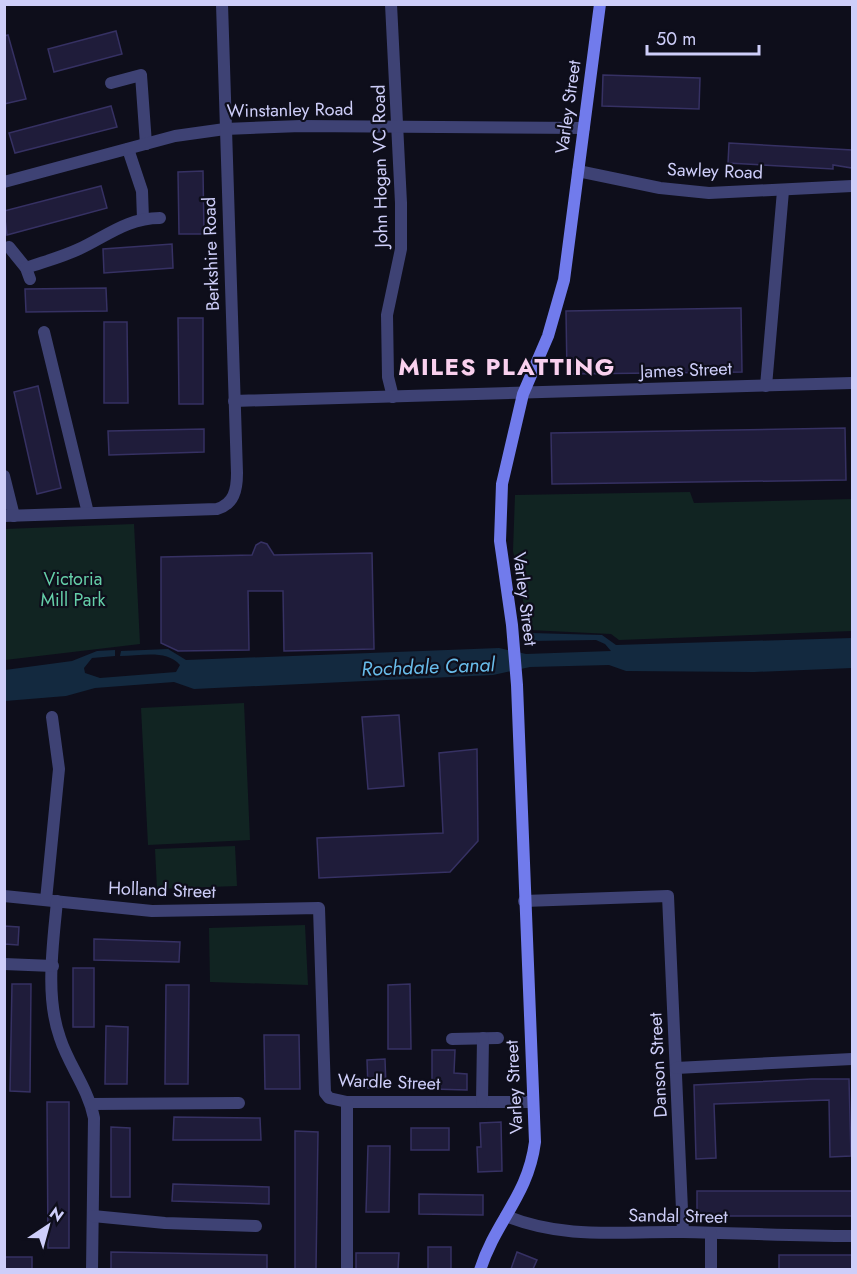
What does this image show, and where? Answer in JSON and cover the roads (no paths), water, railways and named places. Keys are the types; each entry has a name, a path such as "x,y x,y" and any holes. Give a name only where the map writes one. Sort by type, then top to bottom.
{"street":[{"name":"Berkshire Road","path":"88,513 217,509 230,502 237,482 222,4"},
{"name":"John Hogan VC Road","path":"391,4 399,126 401,249 387,315 388,377 393,397"},
{"name":"Varley Street","path":"480,1269 493,1236 524,1188 532,1166 535,1142 514,641 501,552 499,519 504,467 523,394 548,336 558,305 600,4"},
{"path":"111,83 141,75 146,144"},
{"name":"Winstanley Road","path":"4,182 183,135 225,129 399,126 584,128"},
{"path":"128,149 142,191 143,219"},
{"name":"Sawley Road","path":"578,171 680,190 709,193 852,186"},
{"path":"766,386 783,191"},
{"path":"9,247 28,273 75,251 120,225 143,219 160,218"},
{"path":"4,476 10,516 88,513 44,332"},
{"name":"James Street","path":"234,401 852,383"},
{"path":"52,717 59,769 52,901 52,998 56,1028 91,1104 95,1132 92,1269"},
{"name":"Holland Street","path":"4,896 152,911 319,908"},
{"name":"Danson Street","path":"524,901 668,896 683,1232"},
{"name":"Wardle Street","path":"319,908 326,1093 333,1100 532,1102"},
{"path":"4,964 53,966"},
{"path":"482,1102 483,1038"},
{"path":"452,1039 498,1038"},
{"path":"676,1068 852,1059"},
{"path":"346,1269 347,1101"},
{"path":"91,1104 239,1102"},
{"path":"93,1216 165,1223 256,1226"},
{"name":"Sandal Street","path":"506,1216 548,1230 573,1234 683,1232 852,1236"},
{"path":"711,1233 711,1269"}],"water":[{"name":"Rochdale Canal","path":"530,633 602,635 616,645 852,638 852,668 754,672 626,671 609,665 530,667 493,675 194,689 174,682 95,688 66,696 5,701 5,670 72,661 97,651 115,650 115,656 92,658 84,668 85,673 100,678 176,672 180,665 160,655 120,656 121,651 168,649 186,660 499,648 526,654 611,651 605,644 596,640 531,641"}],"district":[{"name":"MILES PLATTING","path":"507,366"}],"park label":[{"name":"Victoria Mill Park","path":"73,589"}]}
